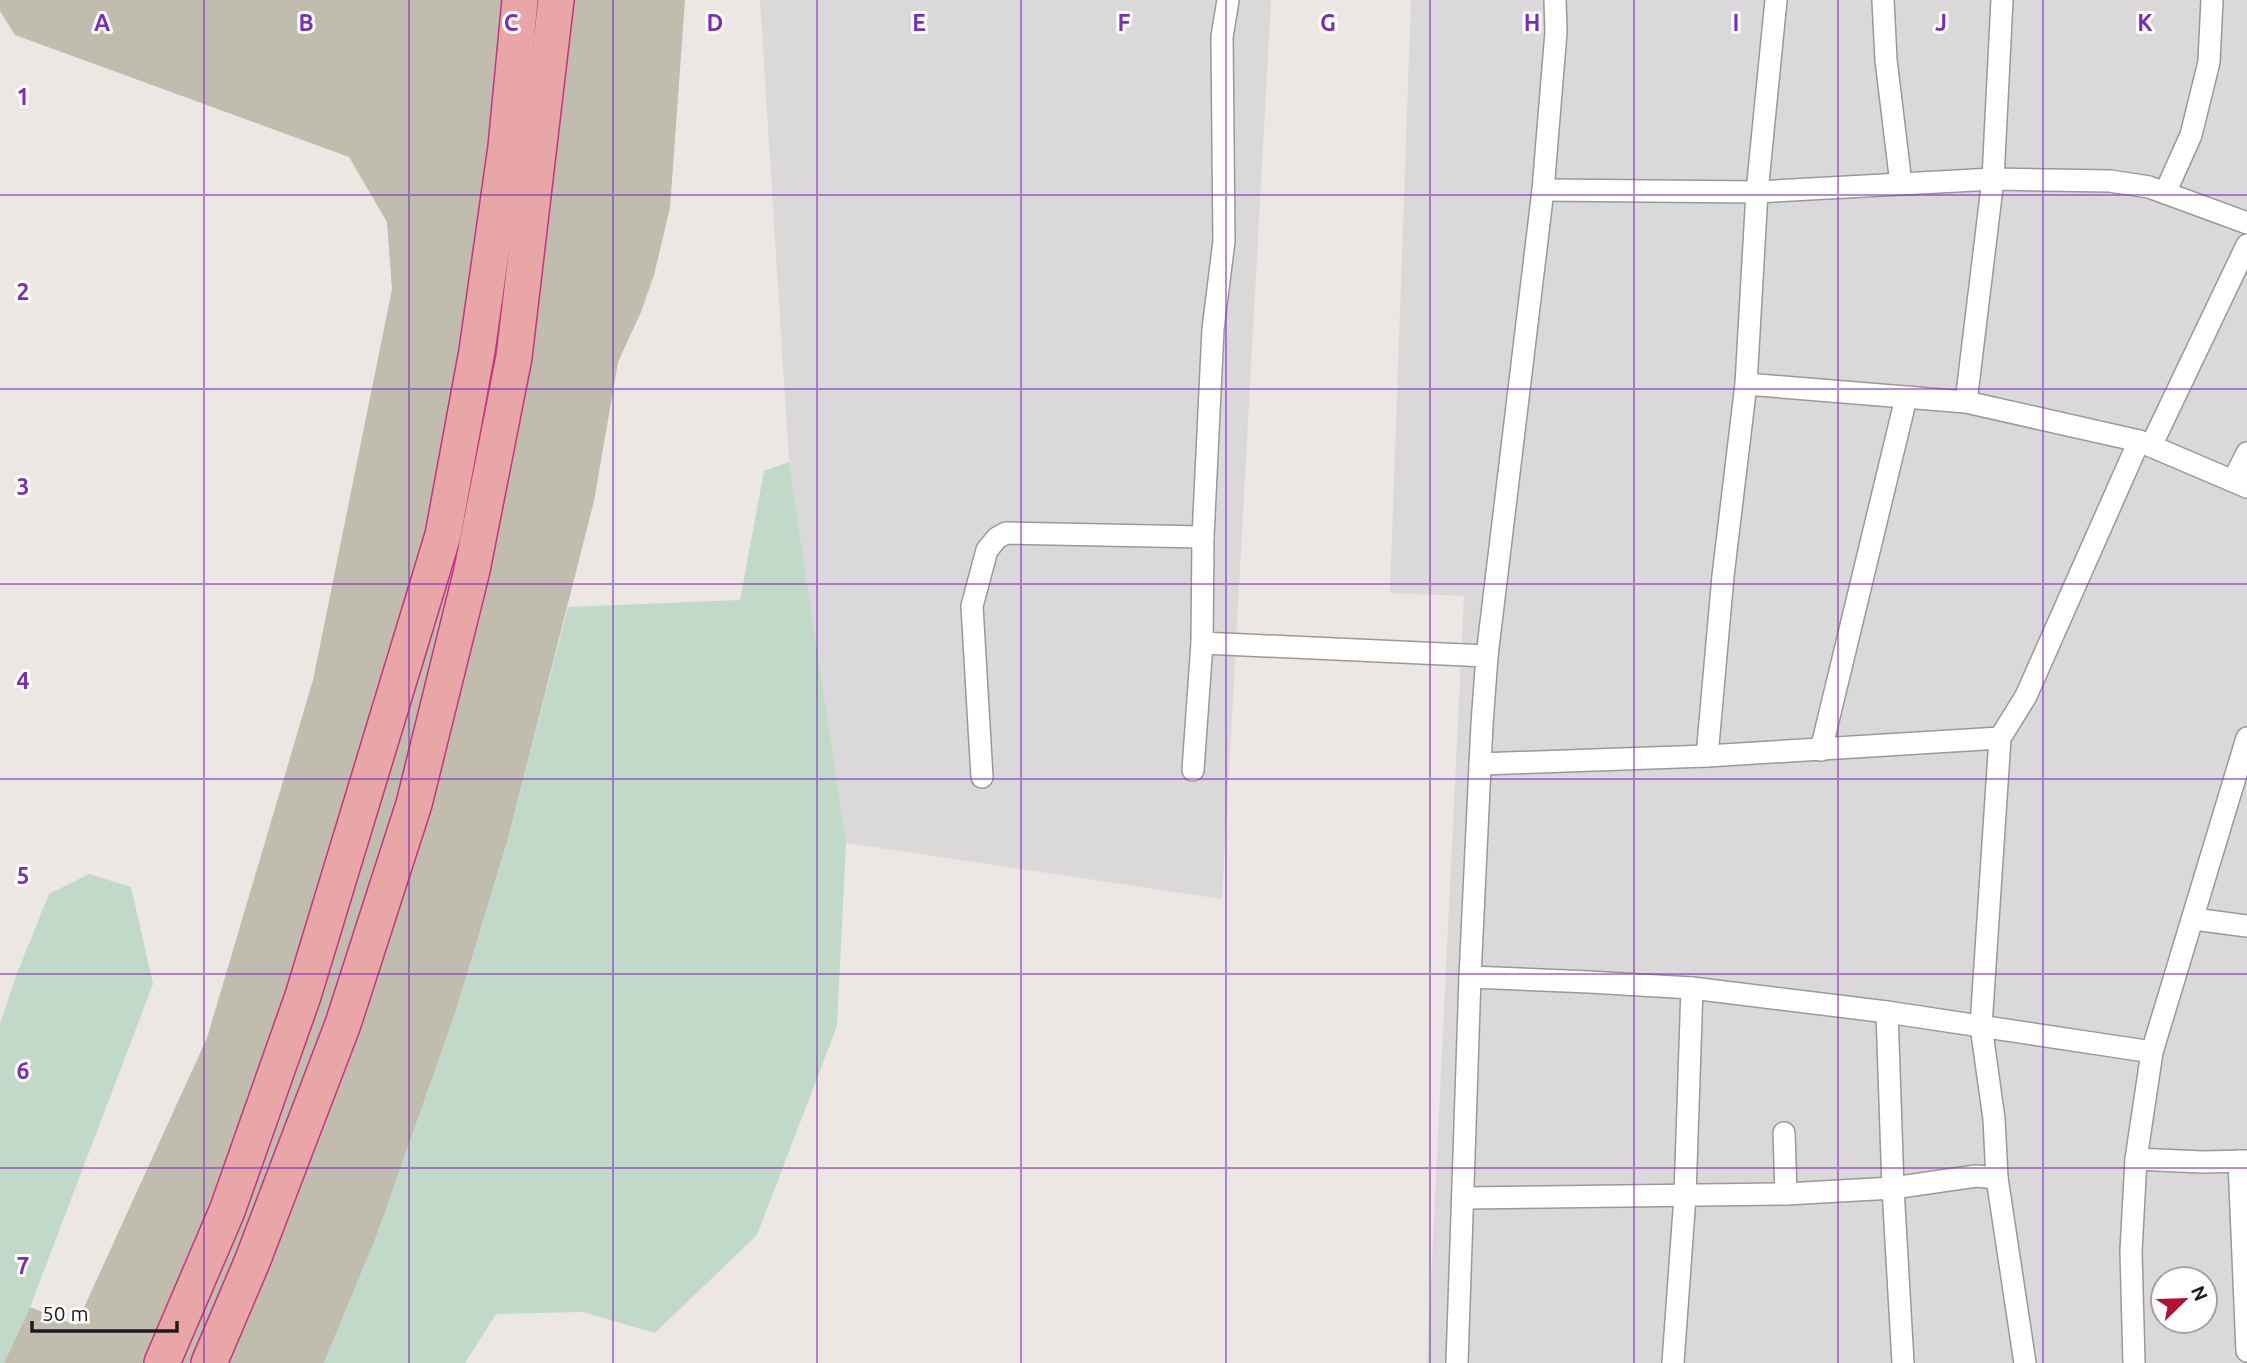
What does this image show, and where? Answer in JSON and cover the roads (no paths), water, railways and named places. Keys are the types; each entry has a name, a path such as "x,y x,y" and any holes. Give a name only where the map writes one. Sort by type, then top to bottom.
{"highway":[{"path":"163,1363 227,1211 303,996 443,535 483,311 506,147 520,0"},
{"path":"209,1363 252,1262 343,1024 417,791 472,570 514,357 556,0"}],"street":[{"path":"1193,770 1202,643 1203,537 1213,329 1224,241 1222,37 1228,0"},
{"path":"1457,1363 1470,977 1487,656 1543,190 1556,32 1555,0"},
{"path":"1707,756 1723,576 1746,384 1757,192 1776,0"},
{"path":"1883,0 1885,60 1901,184"},
{"path":"1966,402 1993,179 2002,0"},
{"path":"2165,193 2191,135 2208,62 2212,0"},
{"path":"1543,190 1757,192 1993,179 2110,181 2149,187 2247,223"},
{"path":"2025,1363 1997,1178 1994,1119 1981,1026 2000,738 2026,696 2145,444 2247,245"},
{"path":"1746,384 1966,402 2145,444 2240,484 2247,453"},
{"path":"1821,750 1906,398"},
{"path":"982,777 972,606 987,551 997,538 1006,533 1203,537"},
{"path":"1202,643 1487,656"},
{"path":"1480,764 1707,756 2000,738"},
{"path":"2134,1363 2132,1251 2136,1159 2152,1052 2247,738"},
{"path":"2194,919 2247,926"},
{"path":"1470,977 1692,988 1887,1012 2152,1052"},
{"path":"1673,1363 1685,1196 1692,988"},
{"path":"1887,1012 1903,1363"},
{"path":"1784,1133 1786,1194"},
{"path":"2136,1159 2243,1161 2247,1351"},
{"path":"1463,1198 1786,1194 1893,1188 1976,1176 1997,1178"}]}
